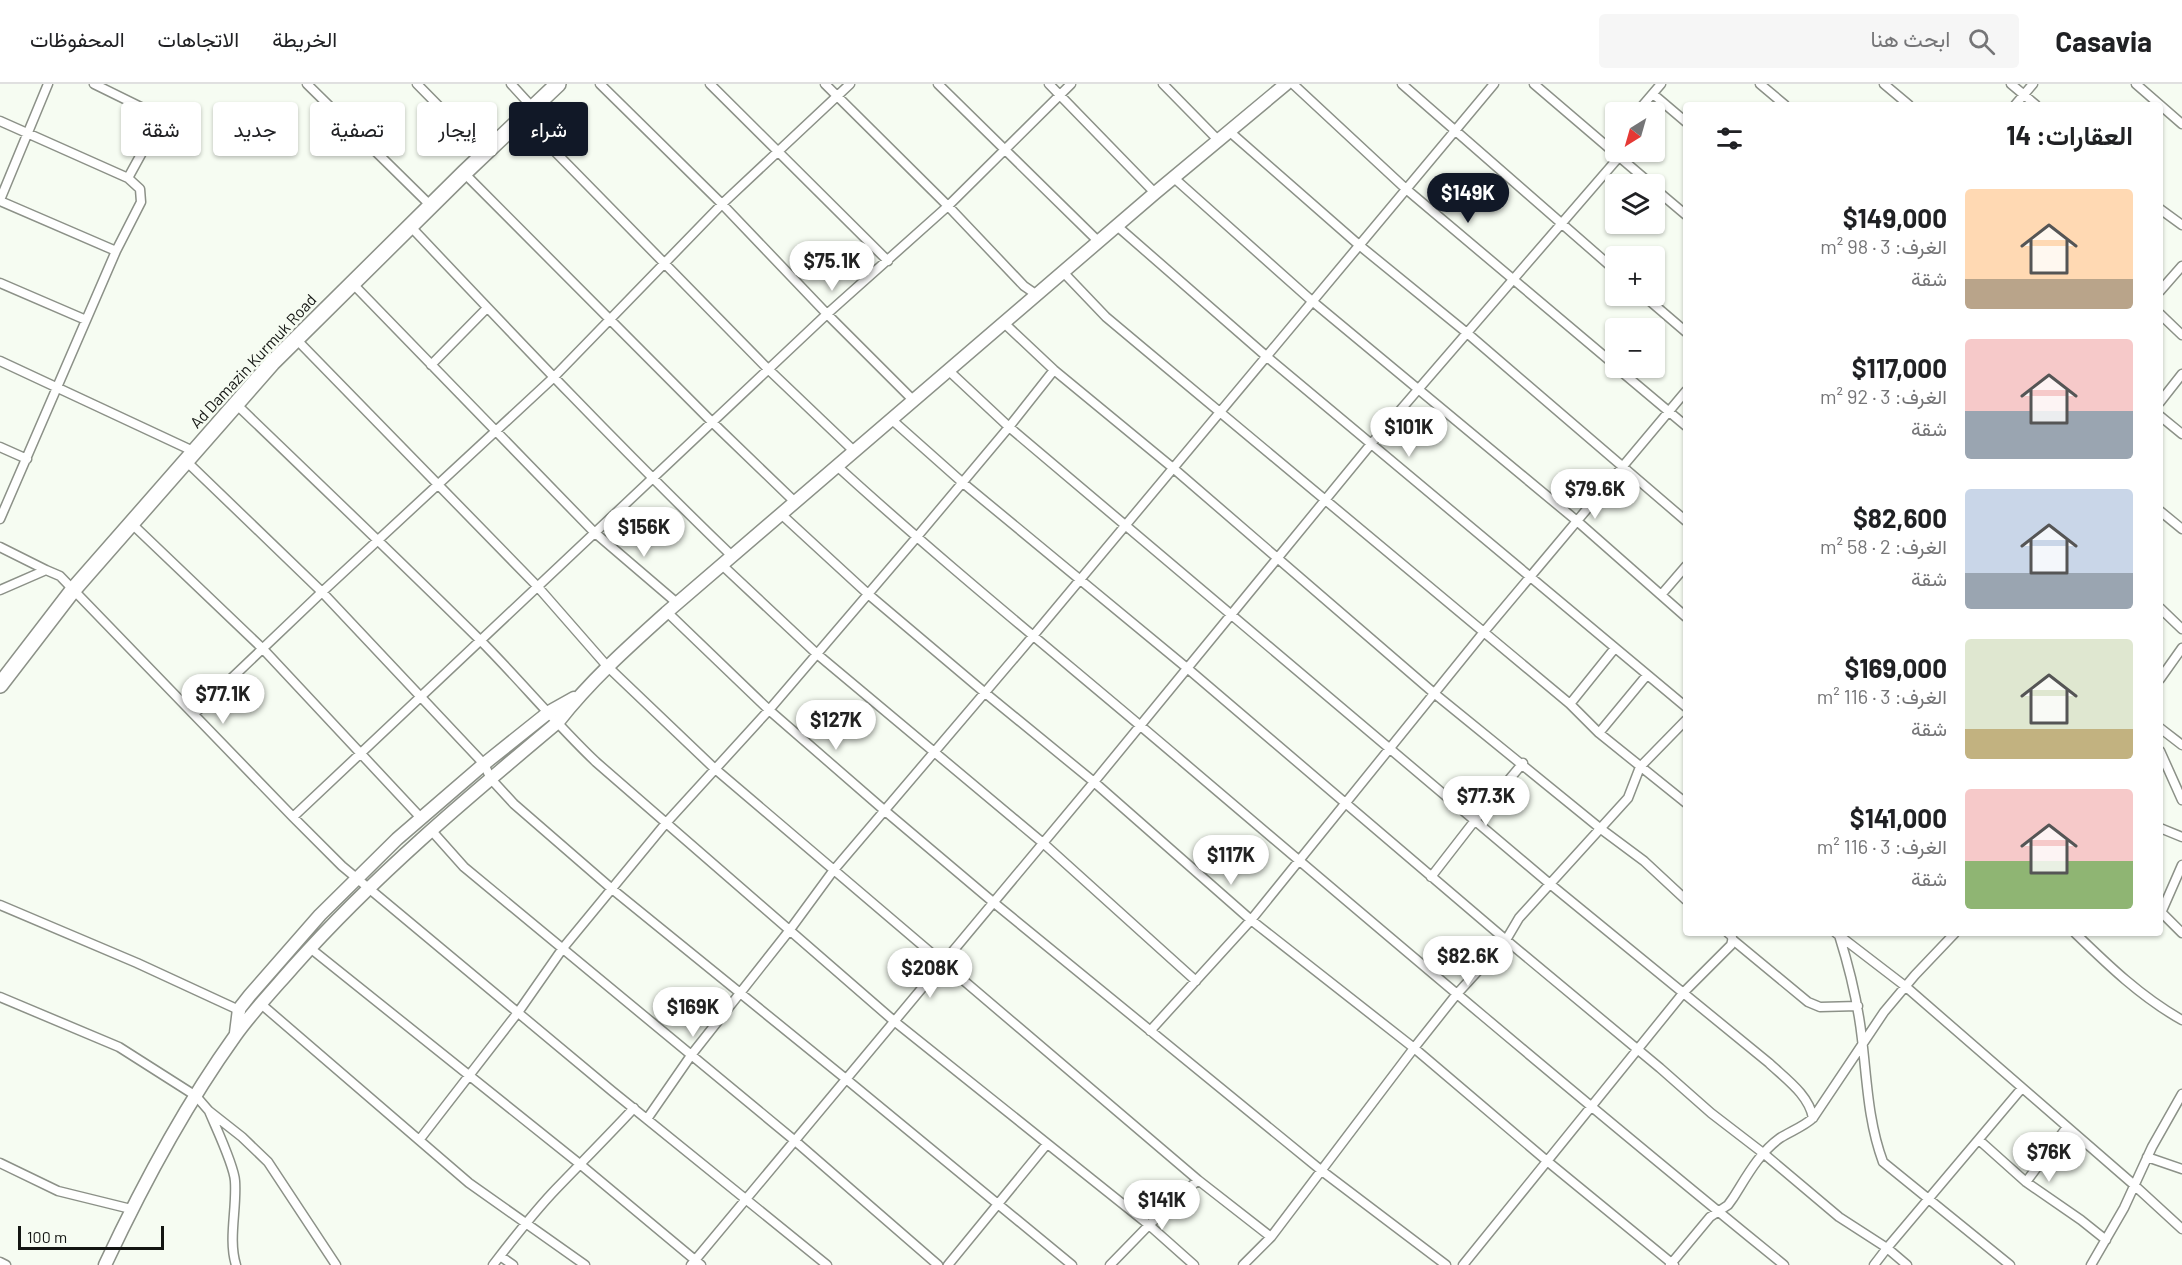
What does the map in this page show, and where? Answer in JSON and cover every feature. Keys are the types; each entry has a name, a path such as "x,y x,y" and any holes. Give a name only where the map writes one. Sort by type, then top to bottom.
{"highway":[{"name":"Ad Damazin Kurmuk Road","path":"539,102 558,84"},
{"name":"Ad Damazin Kurmuk Road","path":"497,142 509,131"},
{"name":"Ad Damazin Kurmuk Road","path":"0,685 73,590 189,455 296,339 482,156"}],"street":[{"path":"48,84 0,201 116,251"},
{"path":"94,84 151,112 158,120 128,178"},
{"path":"307,84 431,206"},
{"path":"417,84 435,102"},
{"path":"510,84 521,102"},
{"path":"600,84 722,204 913,400"},
{"path":"710,84 888,261"},
{"path":"825,84 948,206 1024,286 1037,295"},
{"path":"194,714 553,378 722,204 850,84"},
{"path":"938,84 1099,242"},
{"path":"1049,84 1155,193"},
{"path":"293,817 651,478 827,314 948,206 1071,84"},
{"path":"1163,84 1219,141"},
{"path":"1293,84 1406,189 1605,358"},
{"path":"1402,84 1605,261"},
{"path":"648,1119 692,1054 833,871 1033,636 1494,84"},
{"path":"1534,84 1605,144"},
{"path":"1646,102 1661,84"},
{"path":"1760,84 1781,102"},
{"path":"1884,84 1905,102"},
{"path":"2011,84 2032,102"},
{"path":"2018,102 2033,84"},
{"path":"2136,84 2157,102"},
{"path":"105,1265 131,1209 196,1096 236,1034 310,948 368,887 558,722 578,696 608,666 677,603 1155,193 1230,132 1280,86"},
{"path":"1653,94 1683,119"},
{"path":"2163,107 2182,124"},
{"path":"0,121 128,178 140,189 141,202 116,251 0,519"},
{"path":"1230,132 1359,245 1467,333 1683,518"},
{"path":"567,156 665,263 768,369 854,451"},
{"path":"310,948 581,1165 696,1263 746,1199 1094,782 1371,444 1615,162"},
{"path":"1625,162 1639,174"},
{"path":"464,173 609,320 795,502"},
{"path":"1174,178 1312,301 1577,521 1683,614"},
{"path":"1665,197 1683,212"},
{"path":"2163,211 2182,225"},
{"path":"410,226 553,378 651,478 732,556"},
{"path":"1118,226 1266,356 1683,705"},
{"path":"2163,288 2182,266"},
{"path":"1064,273 1107,317 1570,704 1599,733 1683,801"},
{"path":"0,283 86,320"},
{"path":"352,283 594,532 677,603"},
{"path":"1655,306 1683,330"},
{"path":"431,365 487,308"},
{"path":"2163,317 2182,335"},
{"path":"1004,322 1054,369 1173,468 1435,694 1523,763 1601,829 1644,861 1683,897"},
{"path":"296,339 537,586 608,666 714,768 1198,1180 1271,1237"},
{"path":"0,361 189,455 484,764 490,779 514,804 612,889 1072,1265"},
{"path":"420,1139 519,1011 563,948 666,823 769,710 963,483 1054,369"},
{"path":"948,370 1009,427 1476,819 1550,884 1769,1063 1803,1096 1811,1108 1813,1118"},
{"path":"2163,398 2182,374"},
{"path":"1629,378 1683,423"},
{"path":"1150,1031 1251,920 1483,633 1683,395"},
{"path":"236,404 480,640 569,736 894,1021 1149,1225 1194,1265"},
{"path":"2163,418 2182,434"},
{"path":"891,419 963,483 1187,668 1711,1113 1839,1217 1887,1248 1907,1265"},
{"path":"0,447 27,459"},
{"path":"837,466 916,538 1140,725 1456,995 1784,1265"},
{"path":"2163,513 2182,529"},
{"path":"781,514 868,594 1094,782 1251,920 1414,1048 1672,1264 1691,1237 1733,1198 1762,1153 1813,1118 1863,1041 1905,986 1951,936"},
{"path":"131,523 263,649 421,818"},
{"path":"0,547 60,576 293,817 368,887 827,1265"},
{"path":"722,565 817,654 1043,843 1196,981"},
{"path":"1661,595 1683,569"},
{"path":"0,590 46,570"},
{"path":"2163,611 2182,629"},
{"path":"667,612 769,710 993,902 1322,1171 1446,1265"},
{"path":"1570,704 1615,648"},
{"path":"2163,675 2182,648"},
{"path":"1599,733 1647,675"},
{"path":"236,1034 239,1009 287,951 358,878 421,818 484,764 549,712 578,696"},
{"path":"1244,1265 1271,1237 1414,1048 1456,995 1506,940 1519,918 1628,798 1640,767 1683,723"},
{"path":"2163,730 2182,745"},
{"path":"2163,758 2182,800"},
{"path":"1431,877 1523,763"},
{"path":"2163,829 2182,837"},
{"path":"431,830 464,867 795,1140 938,1265"},
{"path":"2163,908 2182,865"},
{"path":"0,905 239,1009 249,1018"},
{"path":"2163,914 2182,933"},
{"path":"1463,1265 1684,992 1731,945 1730,936"},
{"path":"1730,936 1808,1002 1820,1007 1858,1006"},
{"path":"1838,936 1850,968 1858,1006 1866,1084 1876,1144 1883,1162 2010,1265"},
{"path":"1840,936 1905,986 2182,1228"},
{"path":"2078,936 2121,977 2182,1020"},
{"path":"0,997 119,1047 196,1096 209,1111 242,1137 268,1162 336,1265"},
{"path":"261,1004 469,1183 585,1265"},
{"path":"1874,1265 2022,1088"},
{"path":"2091,1265 2124,1208 2133,1184 2182,1094"},
{"path":"493,1265 526,1222 634,1108"},
{"path":"209,1111 235,1178 233,1254 236,1265"},
{"path":"2026,1182 2067,1127"},
{"path":"1979,1140 2026,1182 2106,1240"},
{"path":"948,1265 1047,1144"},
{"path":"2147,1157 2182,1168"},
{"path":"0,1163 58,1191 131,1209"},
{"path":"1110,1265 1198,1180"},
{"path":"500,1256 513,1265"},
{"path":"0,1262 6,1265"}]}
